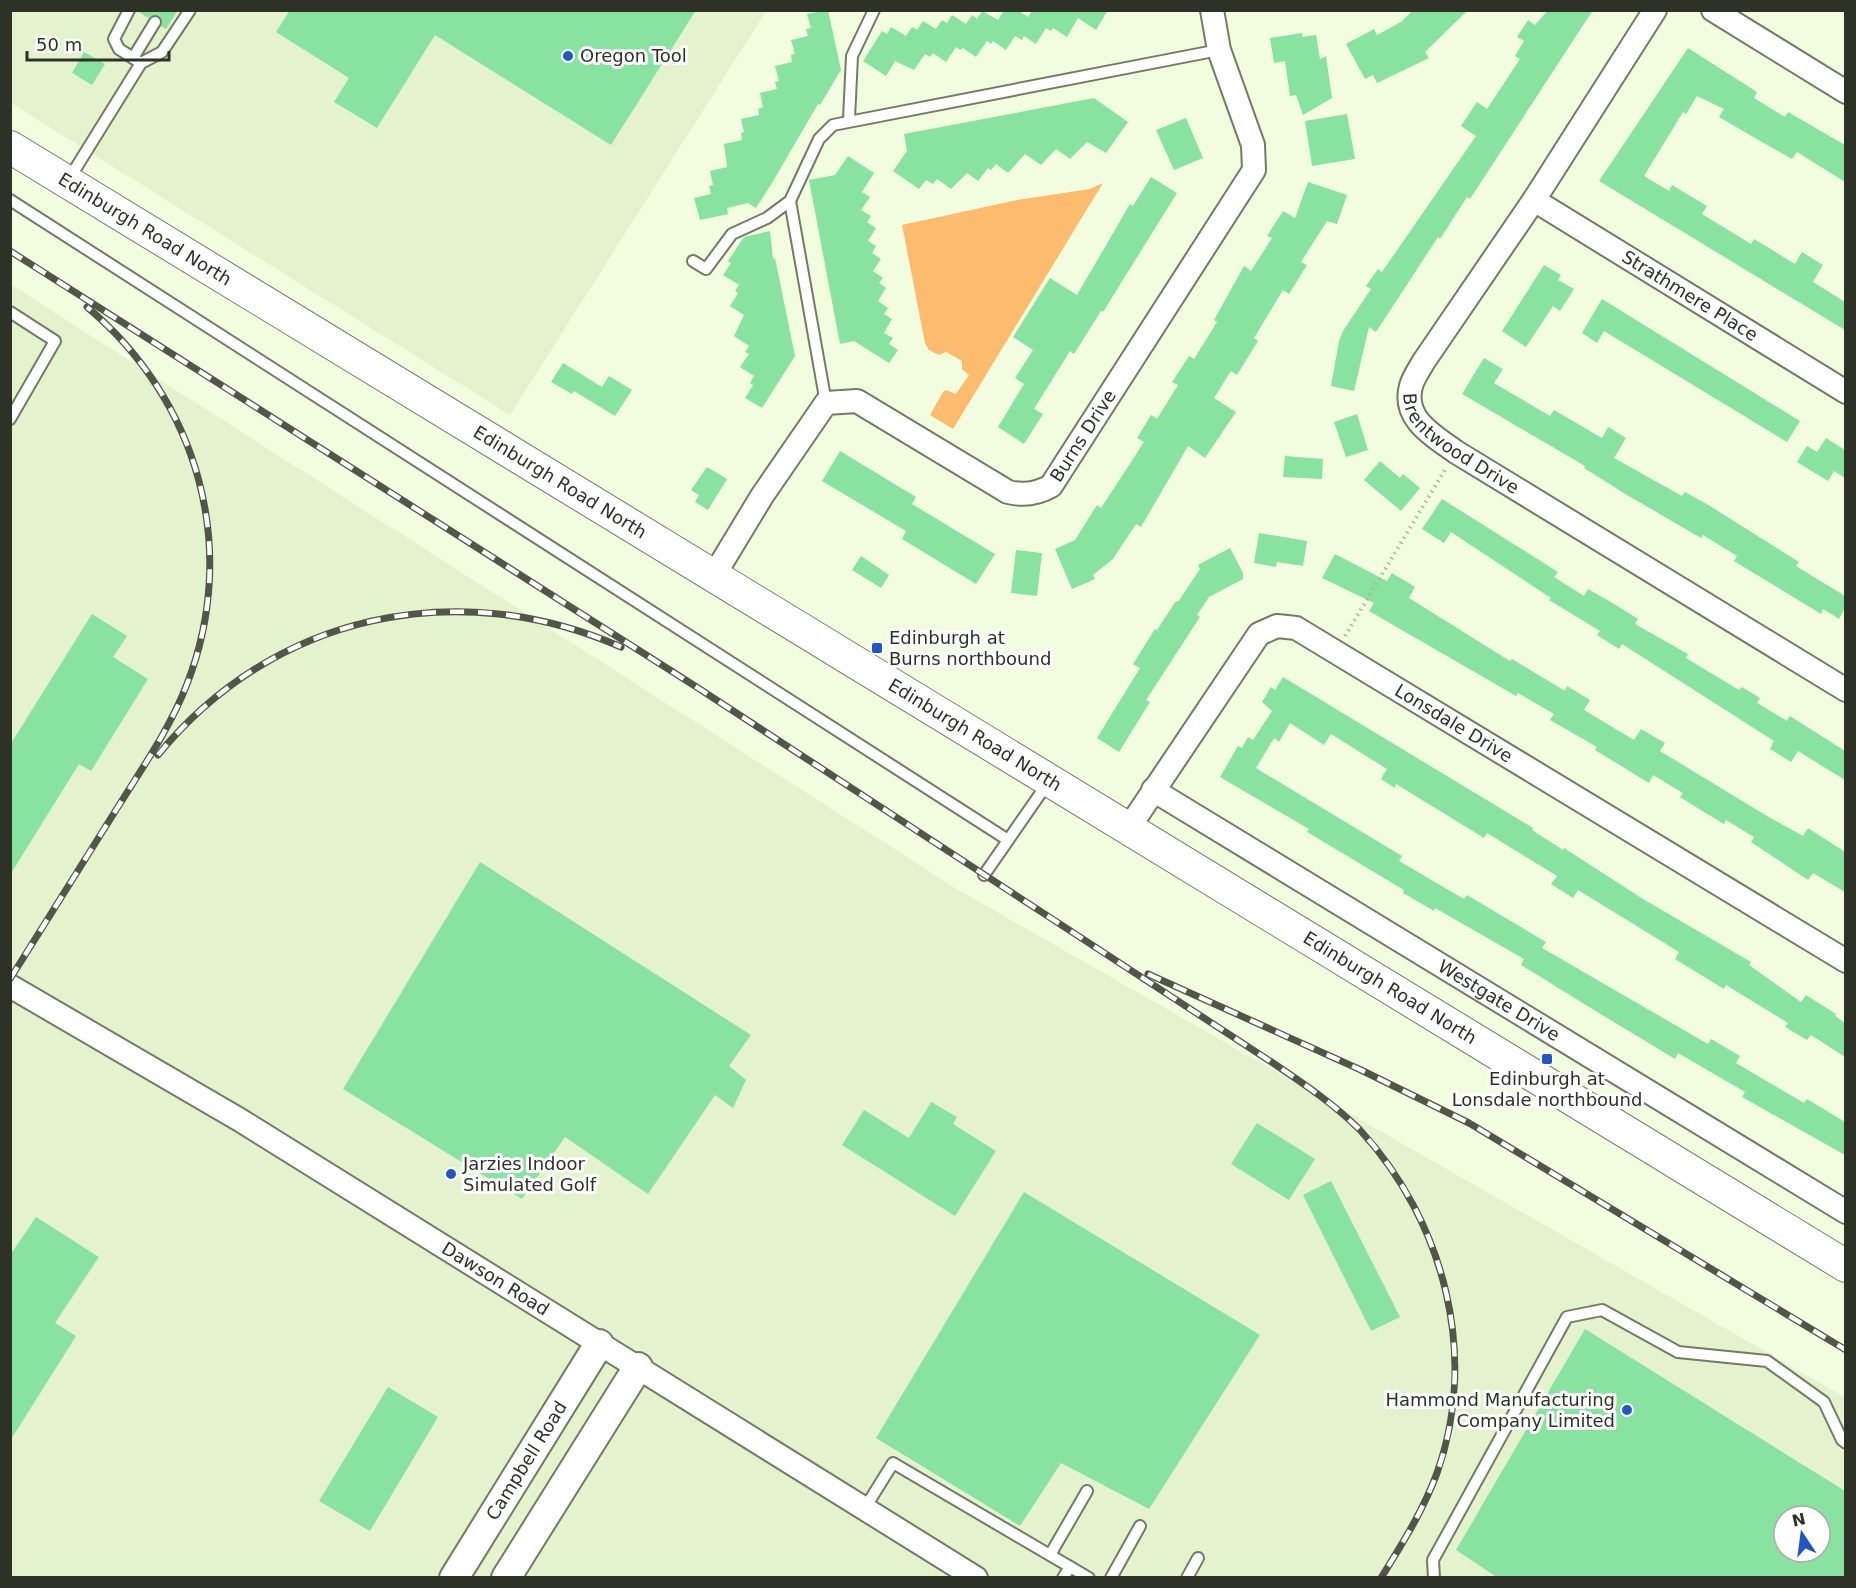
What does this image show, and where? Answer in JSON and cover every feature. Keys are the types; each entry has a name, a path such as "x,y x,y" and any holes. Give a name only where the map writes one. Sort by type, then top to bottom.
{"main road":[{"name":"Edinburgh Road North","path":"10,147 1845,1266"}],"street":[{"name":"Burns Drive","path":"826,404 856,401 1008,492 1021,495 1042,491 1051,486 1254,170 1256,155 1219,50 1212,10"},
{"name":"Brentwood Drive","path":"1655,10 1534,200 1424,361 1411,386 1410,407 1421,427 1456,452 1845,690"},
{"path":"1713,10 1845,92"},
{"name":"Strathmere Place","path":"1534,200 1845,392"},
{"path":"713,577 762,496 826,404"},
{"name":"Lonsdale Drive","path":"1128,830 1153,789 1259,634 1277,626 1296,628 1845,961"},
{"name":"Westgate Drive","path":"1153,789 1845,1212"},
{"name":"Dawson Road","path":"10,986 240,1120 976,1578"},
{"name":"Campbell Road","path":"454,1578 599,1344"},
{"path":"506,1578 638,1367"}],"lane":[{"path":"129,10 114,39 119,49 137,60 162,52 190,10"},
{"path":"849,119 852,56 874,10"},
{"path":"67,182 137,60 155,22"},
{"path":"693,261 706,269 732,234 767,218 790,201 819,139 832,125 849,119 890,115 1219,50"},
{"path":"10,200 1008,840"},
{"path":"790,201 826,404"},
{"path":"10,312 56,340 10,419"},
{"path":"984,875 1049,782"},
{"path":"1434,1578 1433,1560 1567,1317 1602,1310 1678,1352 1767,1361 1824,1402 1845,1443"},
{"path":"865,1508 893,1463 1089,1578"},
{"path":"1050,1555 1087,1491"},
{"path":"1111,1578 1140,1526"},
{"path":"1187,1578 1198,1557"},
{"path":"1063,1578 1070,1567"}],"path":[{"path":"1336,652 1456,452"}],"shaded area":[{"path":"10,11 766,11 510,415 11,103"},
{"path":"1103,183 953,429 930,415 943,392 946,390 956,394 969,375 962,369 962,361 946,352 939,355 929,350 925,343 902,225 1017,200 1090,189"},
{"path":"10,284 957,889 1845,1397 1845,1577 11,1577"}],"building":[{"path":"136,10 178,10 166,29 161,26 159,16 148,18"},
{"name":"Oregon Tool","path":"290,10 696,10 611,145 435,35 377,128 334,102 349,78 276,32"},
{"path":"828,10 841,70 820,105 818,104 756,208 748,203 727,208 728,214 700,220 694,198 711,194 709,186 713,185 710,171 727,167 724,144 742,140 741,133 744,132 741,119 759,115 758,109 763,107 760,93 777,89 775,82 779,81 775,66 792,62 791,55 795,54 791,40 808,36 806,29 811,28 807,14"},
{"path":"1004,10 1018,10 1028,17 1032,10 1108,10 1096,30 1078,18 1067,37 1053,28 1051,31 1046,28 1036,44 1024,36 1022,40 1015,36 1006,50 993,41 991,44 987,41 976,57 963,48 960,50 956,47 946,62 933,53 930,57 925,54 914,70 895,61 886,76 863,61 882,31 887,34 891,27 906,36 912,27 917,30 923,21 936,29 942,20 947,23 952,15 966,24 972,15 977,19 982,11 998,20"},
{"path":"1413,10 1468,10 1425,52 1429,58 1377,83 1373,75 1365,79 1346,44 1374,29 1377,35 1401,22"},
{"path":"1548,10 1593,10 1470,199 1467,197 1440,239 1438,237 1376,332 1369,327 1354,391 1331,386 1339,341 1343,331 1371,289 1366,286 1378,269 1382,272 1476,136 1461,126 1477,102 1487,109 1520,59 1515,56 1524,41 1517,37 1528,20 1535,25"},
{"path":"1302,33 1302,37 1316,35 1320,59 1326,56 1332,98 1303,115 1296,95 1290,96 1285,61 1274,63 1270,38"},
{"path":"1688,48 1757,92 1754,98 1785,117 1788,112 1845,145 1845,182 1797,152 1792,159 1736,127 1719,117 1724,109 1697,96 1686,114 1683,112 1644,176 1669,191 1672,185 1707,206 1702,214 1751,244 1754,239 1795,264 1802,252 1823,265 1813,282 1845,302 1845,330 1599,181"},
{"path":"84,52 105,64 92,85 72,73"},
{"path":"1094,98 1128,122 1106,153 1087,142 1070,159 1056,149 1041,165 1025,154 1008,173 996,164 991,170 988,168 978,181 967,173 951,189 937,179 933,184 926,180 919,189 893,171 907,151 904,134"},
{"path":"1347,114 1355,159 1312,166 1305,121"},
{"path":"1186,118 1203,158 1174,170 1156,130"},
{"path":"848,156 874,173 862,192 870,197 861,210 871,216 867,222 876,228 868,241 876,246 872,253 881,259 873,271 883,278 879,283 886,288 878,301 888,308 884,314 892,319 884,333 893,338 889,344 898,350 889,363 854,341 840,344 809,180 835,175"},
{"path":"1151,177 1177,193 1103,312 1101,311 1074,354 1070,351 1034,409 1043,414 1024,444 998,427 1024,384 1015,378 1033,350 1013,337 1050,278 1077,295 1130,204 1133,206"},
{"path":"1308,182 1347,195 1337,224 1327,221 1301,262 1307,265 1289,294 1283,290 1254,338 1258,341 1237,375 1231,371 1214,398 1236,412 1205,458 1188,446 1141,527 1136,524 1113,559 1093,575 1095,579 1072,589 1055,549 1075,540 1097,505 1101,508 1144,442 1137,438 1151,415 1157,419 1178,385 1172,382 1189,356 1194,359 1217,322 1214,320 1244,266 1251,271 1272,238 1267,236 1283,211 1295,218"},
{"path":"770,231 773,259 775,258 795,356 762,408 745,398 753,385 750,383 754,376 740,367 749,354 745,352 749,346 734,336 744,315 730,306 738,293 735,291 739,285 723,275 731,263 728,261 744,237"},
{"path":"1544,265 1561,275 1558,280 1574,289 1560,311 1553,306 1526,347 1502,331"},
{"path":"1602,299 1800,421 1787,442 1604,331 1597,343 1582,333"},
{"path":"1484,358 1503,369 1494,383 1550,416 1554,410 1602,438 1608,427 1626,438 1614,458 1682,496 1685,492 1710,506 1799,562 1796,566 1845,596 1845,608 1839,619 1823,609 1821,614 1734,561 1737,556 1703,535 1701,538 1627,495 1584,468 1585,466 1462,394"},
{"path":"563,363 602,387 609,376 632,390 615,416 574,391 572,394 551,382"},
{"path":"1357,414 1368,450 1346,457 1334,422"},
{"path":"1826,438 1845,450 1845,478 1834,471 1828,481 1797,462 1807,446 1817,452"},
{"path":"840,451 916,497 912,504 995,554 976,584 902,539 906,531 822,481"},
{"path":"1285,456 1323,459 1322,479 1283,477"},
{"path":"1380,461 1400,478 1403,474 1420,488 1401,511 1364,480"},
{"path":"707,467 727,479 708,510 695,502 699,495 691,490"},
{"path":"1442,499 1558,572 1554,577 1584,596 1588,589 1616,605 1638,619 1635,624 1688,654 1686,658 1739,690 1742,687 1760,698 1757,703 1787,721 1790,716 1845,751 1845,780 1798,751 1791,762 1770,749 1774,741 1622,644 1619,649 1597,635 1600,631 1549,600 1551,598 1451,532 1444,543 1422,529"},
{"path":"1259,533 1307,541 1303,566 1277,562 1276,567 1254,563"},
{"path":"1230,548 1243,573 1243,579 1209,597 1197,615 1200,617 1146,700 1150,702 1119,752 1097,738 1140,668 1133,664 1155,629 1157,630 1176,601 1178,602 1200,569 1198,565"},
{"path":"1016,550 1042,553 1037,596 1011,593"},
{"path":"1335,554 1387,581 1392,573 1415,587 1409,598 1510,661 1512,659 1565,691 1567,686 1590,700 1584,710 1634,740 1641,729 1665,743 1660,751 1767,816 1803,836 1808,828 1845,852 1845,892 1813,873 1808,880 1751,842 1754,837 1726,820 1724,824 1680,797 1683,793 1653,775 1649,783 1595,750 1597,747 1550,720 1554,714 1518,693 1516,696 1369,611 1374,603 1322,578"},
{"path":"861,556 889,575 881,588 852,570"},
{"path":"92,614 127,636 113,657 148,679 91,771 79,764 10,875 10,745"},
{"path":"1283,677 1533,828 1532,830 1643,899 1751,962 1749,965 1801,1002 1806,995 1836,1014 1835,1016 1845,1023 1845,1057 1811,1035 1807,1040 1785,1027 1788,1023 1726,985 1724,989 1675,959 1679,952 1578,890 1573,898 1551,884 1557,876 1487,833 1484,838 1396,784 1395,788 1381,779 1387,769 1331,734 1324,745 1290,723 1279,742 1274,738 1256,768 1402,856 1399,861 1464,899 1467,895 1546,942 1542,948 1708,1044 1711,1039 1740,1056 1736,1063 1804,1103 1807,1099 1845,1122 1845,1155 1742,1097 1745,1092 1678,1053 1675,1059 1521,965 1524,959 1435,908 1434,911 1403,893 1404,890 1307,832 1309,829 1220,777 1238,746 1242,748 1248,737 1253,740 1272,711 1262,702 1271,687 1275,690"},
{"path":"480,862 751,1035 729,1066 746,1080 733,1108 715,1095 648,1194 565,1137 522,1199 343,1089"},
{"path":"931,1102 957,1117 953,1124 996,1151 955,1216 842,1145 864,1110 909,1138"},
{"path":"1257,1123 1315,1159 1289,1200 1231,1164"},
{"path":"1331,1181 1400,1317 1371,1331 1303,1195"},
{"path":"1024,1192 1260,1335 1149,1509 1061,1463 1020,1526 876,1438"},
{"path":"36,1217 99,1257 55,1323 76,1336 10,1441 10,1255"},
{"name":"Hammond Manufacturing Company Limited","path":"1585,1329 1845,1491 1845,1578 1498,1578 1456,1550"},
{"path":"388,1387 438,1417 370,1531 319,1501"}],"railway":[{"path":"10,251 695,686 1273,1063 1329,1103 1360,1130 1389,1166 1413,1205 1432,1247 1446,1291 1453,1337 1454,1382 1449,1428 1437,1473 1419,1514 1381,1578"},
{"path":"10,979 148,759 173,715 187,684 202,633 209,581 208,529 198,479 181,431 157,386 125,344 87,307"},
{"path":"158,755 204,707 256,669 312,640 371,621 433,612 496,614 559,625 621,647"},
{"path":"1148,974 1361,1070 1469,1123 1846,1350"}],"place":[{"name":"Oregon Tool","path":"568,56"},
{"name":"Edinburgh at Burns northbound","path":"877,648"},
{"name":"Edinburgh at Lonsdale northbound","path":"1547,1059"},
{"name":"Jarzies Indoor Simulated Golf","path":"451,1174"},
{"name":"Hammond Manufacturing Company Limited","path":"1627,1410"}]}
